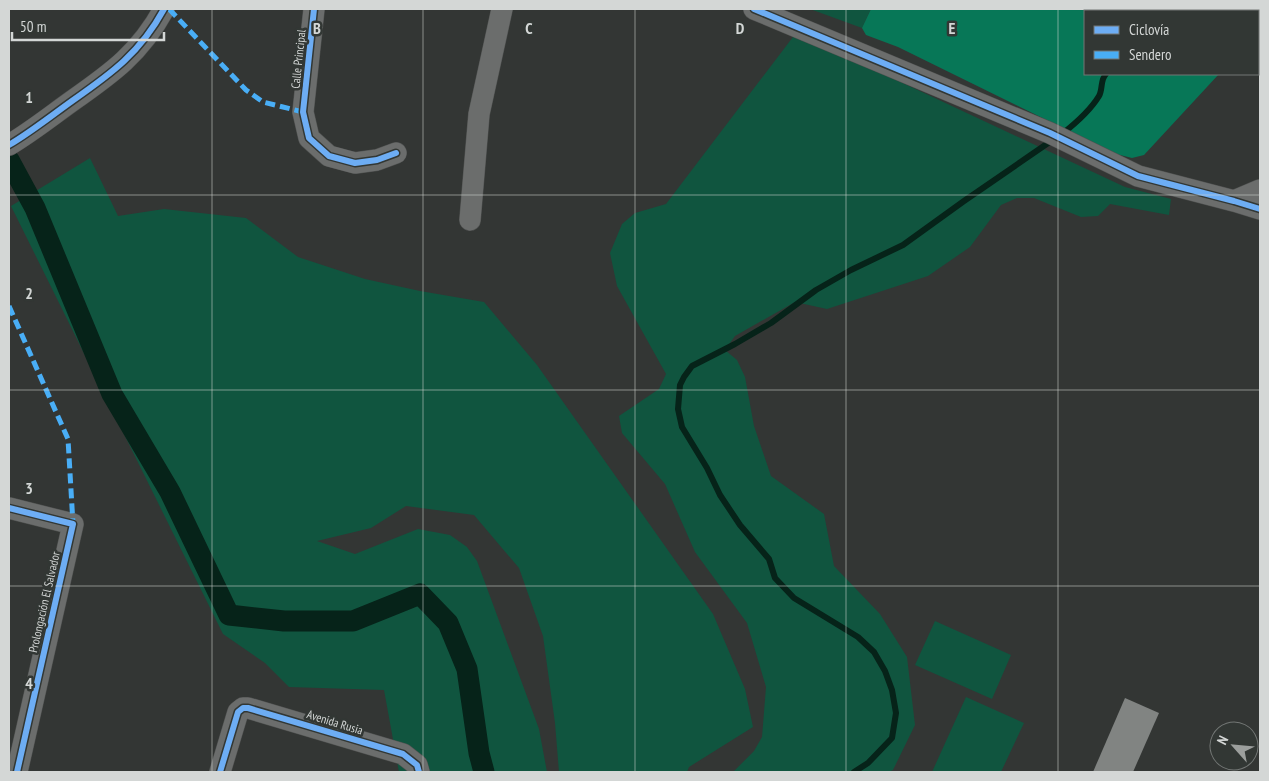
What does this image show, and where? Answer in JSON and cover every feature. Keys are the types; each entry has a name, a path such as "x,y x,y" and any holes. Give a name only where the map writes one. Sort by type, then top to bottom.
{"street":[{"path":"9,145 27,134 134,53 153,29 164,9"},
{"name":"Calle Principal","path":"314,9 303,112 309,138 328,156 355,163 377,160 396,153"},
{"path":"470,220 479,114 502,9"},
{"path":"754,9 1059,137 1138,176 1260,209"},
{"path":"1234,201 1260,190"},
{"name":"Prolongación El Salvador","path":"9,508 73,524 17,772"},
{"name":"Avenida Rusia","path":"220,772 238,712 243,708 402,754 417,765 419,772"}],"green space":[{"path":"810,9 871,9 862,28"},
{"path":"871,9 1248,9 1084,10 1084,75 1218,75 1144,155 1132,158 1116,154 898,47 866,35 862,28"},
{"path":"796,33 1125,187 1171,199 1169,215 1110,204 1098,216 1081,217 1034,198 1017,198 1001,205 970,247 928,276 827,309 795,302 735,336 725,350 737,360 745,377 754,426 771,476 824,514 834,566 880,614 907,657 915,725 893,770 888,772 733,772 754,751 762,737 766,687 747,623 695,552 665,484 622,433 619,416 659,389 666,374 617,286 610,253 622,224 635,213 666,204"},
{"path":"90,158 118,216 164,209 246,218 298,257 365,279 484,302 537,365 713,614 745,689 753,727 689,767 687,772 559,772 555,723 543,636 519,568 474,515 406,506 371,528 317,541 355,554 418,529 450,535 467,547 477,561 539,729 547,772 399,772 384,690 289,687 265,663 223,634 11,206"},
{"path":"935,621 1011,655 992,699 915,665"},
{"path":"966,697 1024,723 1001,772 932,772"}],"building":[{"path":"1125,698 1159,713 1133,772 1093,772"}],"waterway":[{"path":"1062,134 1091,107 1100,93 1105,75"},
{"path":"854,772 868,763 892,738 896,713 892,690 885,671 874,652 858,637 794,598 775,578 769,559 740,525 720,495 707,468 682,427 678,409 680,385 692,366 771,323 816,290 851,270 903,245 1054,139"},
{"path":"9,160 35,208 112,394 170,492 229,615 284,621 353,621 420,594 448,623 467,669 479,753 484,772"}],"marked path":[{"path":"169,9 246,90 263,102 303,112"},
{"path":"9,306 68,439 73,524"}],"cycle path":[{"path":"9,145 86,91 124,61 145,38 164,9"},
{"path":"314,9 303,112 309,138 329,156 355,163 377,160 396,153"},
{"path":"754,9 1050,133 1138,176 1260,209"},
{"path":"9,508 73,524 17,772"},
{"path":"220,772 238,712 243,708 403,754 417,765 419,772"}]}
